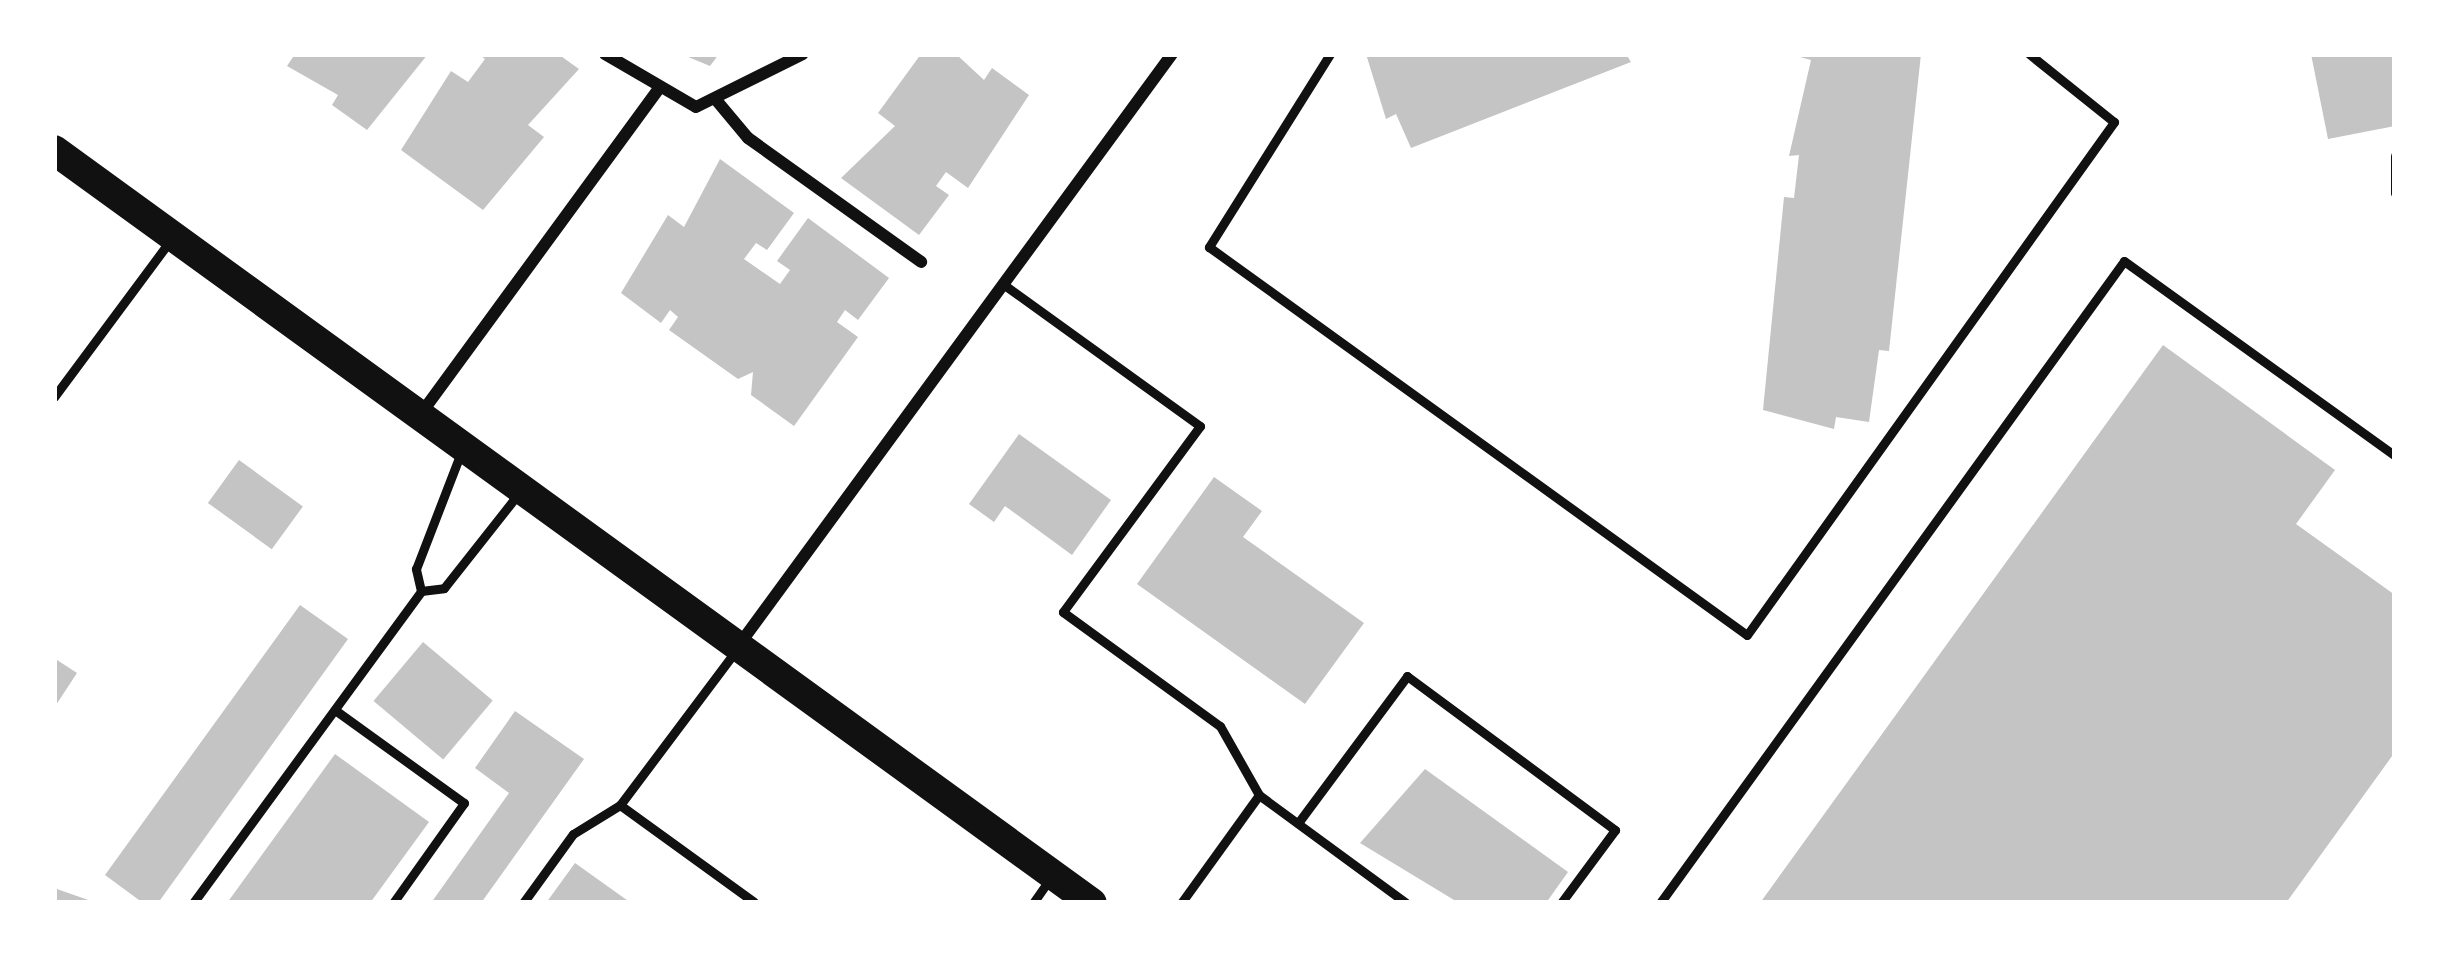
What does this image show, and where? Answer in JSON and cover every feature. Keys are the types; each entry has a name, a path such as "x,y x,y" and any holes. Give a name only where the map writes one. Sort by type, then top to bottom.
{"main road":[{"path":"54,150 1092,903"}],"street":[{"path":"604,54 678,104 717,101 803,54"},
{"path":"739,646 1172,54"},
{"path":"420,415 656,91"},
{"path":"717,101 748,138 920,262"}],"lane":[{"path":"1330,54 1209,247 1747,634 2114,122 2029,54"},
{"path":"2395,156 2395,193"},
{"path":"54,397 173,237"},
{"path":"1660,903 2124,261 2395,456"},
{"path":"1003,284 1200,426 1063,612 1220,726 1259,795 1406,903"},
{"path":"421,591 416,569 463,446"},
{"path":"193,903 421,591 444,588 522,489"},
{"path":"523,903 573,834 620,805 739,646"},
{"path":"1298,823 1407,676 1615,830 1561,903"},
{"path":"335,710 464,802 393,903"},
{"path":"1181,903 1259,795"},
{"path":"620,805 754,902"},
{"path":"1033,903 1053,874"}],"building":[{"path":"295,54 428,54 367,130 332,105 338,95 287,66"},
{"path":"478,54 558,54 579,69 528,125 544,137 483,210 401,150 451,71 468,82 485,59"},
{"path":"681,54 719,54 710,66"},
{"path":"921,54 956,54 984,80 992,68 1029,95 968,188 946,172 936,186 949,195 919,235 841,178 895,126 878,113"},
{"path":"1366,54 1626,54 1631,62 1411,148 1396,114 1386,119"},
{"path":"1789,54 1921,54 1889,351 1879,350 1869,422 1836,417 1834,429 1763,410 1784,197 1794,198 1799,155 1789,156 1811,60"},
{"path":"2311,54 2395,54 2395,126 2328,139"},
{"path":"720,159 794,213 767,250 756,243 744,259 780,284 790,270 777,261 808,218 889,278 858,320 845,310 837,322 858,337 794,426 751,395 753,372 738,379 669,330 678,317 670,310 661,323 621,293 668,215 684,227"},
{"path":"2163,345 2335,470 2296,524 2395,595 2395,752 2286,903 1760,903"},
{"path":"1019,434 1111,500 1072,555 1005,506 994,522 969,504"},
{"path":"239,460 303,506 272,549 208,503"},
{"path":"1214,477 1262,511 1243,537 1364,623 1305,704 1137,584"},
{"path":"300,605 348,639 158,903 143,903 105,875"},
{"path":"423,642 493,700 443,759 374,701"},
{"path":"54,658 77,673 54,708"},
{"path":"515,711 584,759 481,903 431,903 509,793 475,768"},
{"path":"335,754 429,822 370,903 227,903"},
{"path":"1425,769 1568,872 1546,903 1459,903 1360,843"},
{"path":"575,863 631,903 546,903"},
{"path":"54,888 94,902 94,903 54,903"}]}
